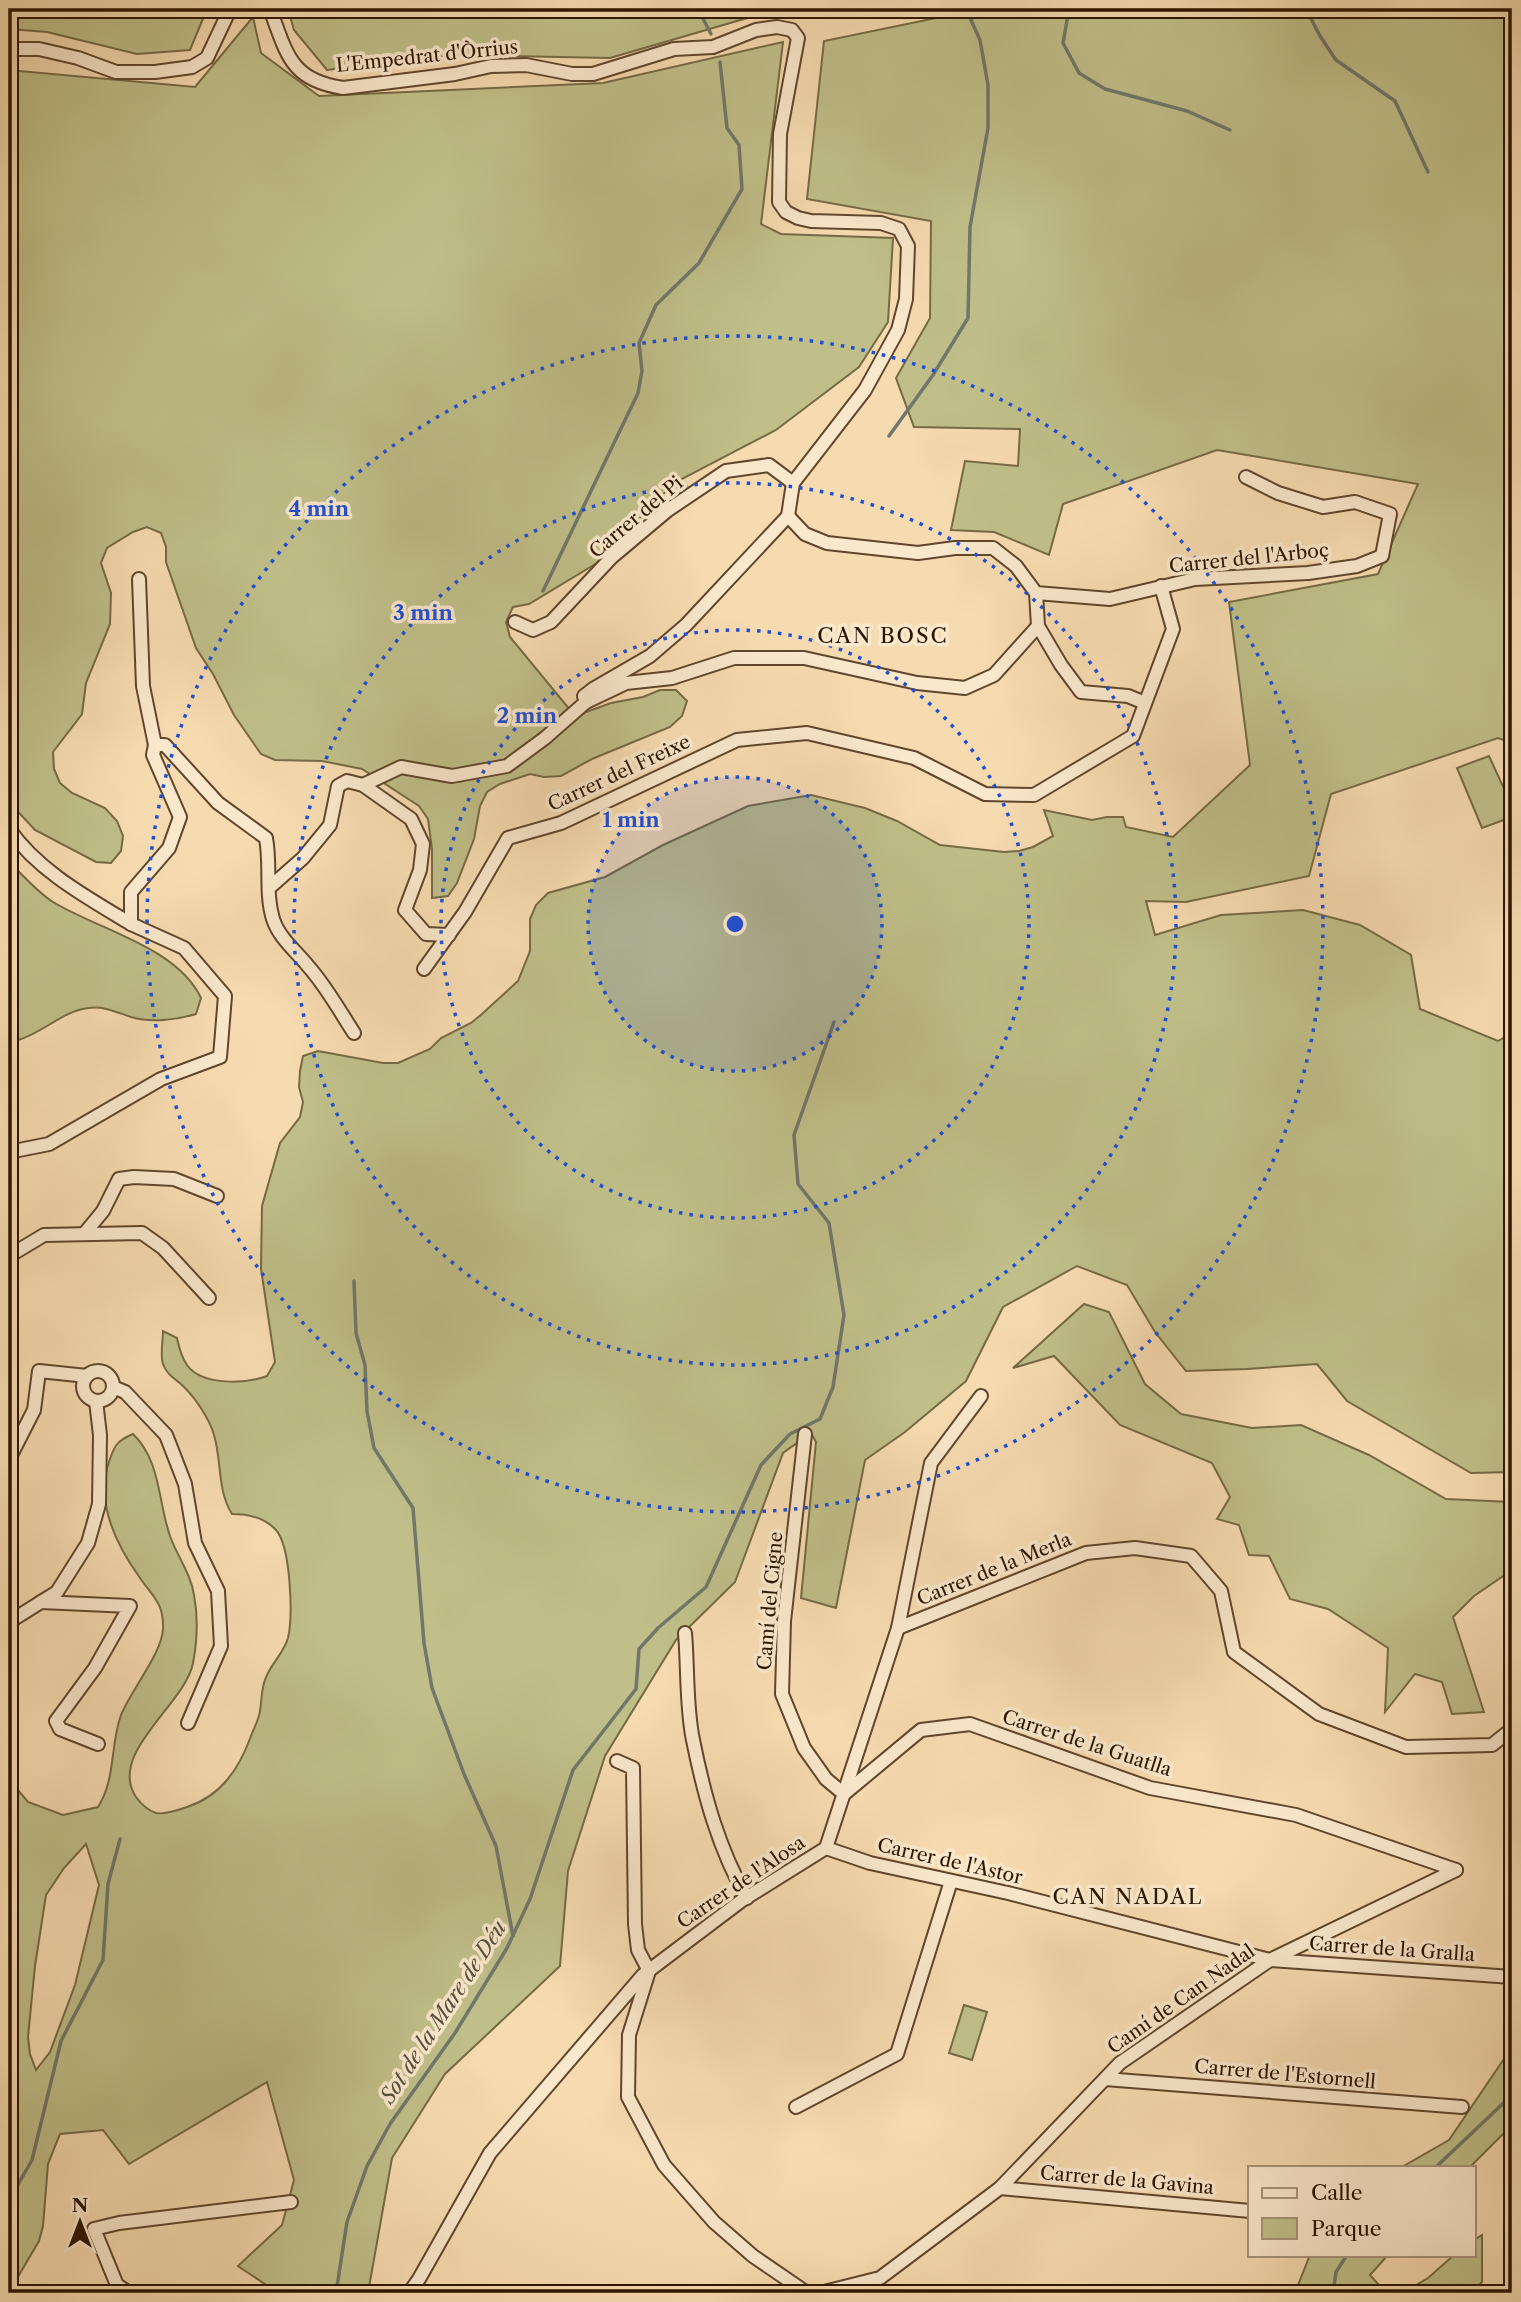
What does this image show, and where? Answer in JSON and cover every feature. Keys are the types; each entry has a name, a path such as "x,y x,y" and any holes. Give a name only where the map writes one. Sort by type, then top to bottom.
{"street":[{"path":"9,49 39,49 79,58 116,72 155,72 192,67 207,58 230,9"},
{"name":"L'Empedrat d'Òrrius","path":"270,9 294,67 309,79 343,88 455,74 491,66 526,65 572,74 593,74 674,49 713,47 756,30 777,27 792,30 798,38 780,134 779,202 786,212 811,221 881,223 899,229 908,246 906,299 898,330 865,390 793,483"},
{"name":"Carrer del Pi","path":"514,622 533,630 551,622 612,557 668,510 726,471 769,465 793,483"},
{"name":"Carrer del l'Arboç","path":"1036,593 1110,599 1195,579 1308,573 1357,566 1382,556 1390,514 1355,502 1323,507 1278,493 1246,477"},
{"path":"586,702 584,696 593,689 650,656 686,625 788,516 793,483"},
{"path":"788,516 805,534 827,543 918,553 955,548 993,548 1016,566 1036,593 1038,626 1061,666 1081,692 1128,696 1145,703"},
{"path":"131,924 131,892 169,848 180,817 154,750 143,686 139,579"},
{"name":"Carrer del Freixe","path":"424,970 465,912 508,838 561,823 737,740 807,733 914,758 985,794 1034,795 1133,736 1173,629 1161,586"},
{"path":"363,785 401,767 452,776 507,766 545,738 586,702 626,683 672,678 734,658 804,657 917,683 965,688 994,675 1038,626"},
{"path":"154,750 165,745 218,803 266,838 270,857 269,888 273,919 286,943 308,966 354,1032"},
{"path":"269,888 303,858 330,825 338,786 347,781 363,785 411,819 423,844 420,870 405,911 426,933 449,934"},
{"path":"9,830 21,846 83,896 131,924 184,948 225,996 220,1058 161,1079 49,1144 9,1152"},
{"path":"84,1234 103,1211 119,1178 174,1179 217,1196"},
{"path":"9,1256 44,1235 142,1233 163,1248 209,1298"},
{"path":"9,1459 34,1410 39,1371 87,1376 95,1371 104,1372 111,1378 113,1387 110,1396 96,1401 88,1397 83,1389 87,1376"},
{"path":"113,1387 125,1392 166,1435 185,1484 195,1543 218,1591 221,1646 188,1723"},
{"name":"Carrer de l'Alosa","path":"409,2293 490,2153 649,1971 747,1898 826,1848 898,1628 931,1463 981,1396"},
{"path":"9,1622 57,1592 88,1542 99,1504 100,1435 96,1401"},
{"name":"Camí del Cigne","path":"805,1434 783,1621 782,1694 804,1748 826,1779 844,1794"},
{"name":"Carrer de la Merla","path":"898,1628 1086,1553 1135,1548 1191,1556 1221,1591 1234,1651 1319,1714 1406,1747 1492,1745 1512,1729"},
{"path":"41,1602 130,1606 95,1668 56,1721 60,1729 97,1744"},
{"path":"685,1633 692,1738 729,1867 747,1898"},
{"name":"Carrer de la Guatlla","path":"844,1794 921,1730 970,1724 1150,1787 1296,1815 1457,1870"},
{"path":"617,1761 633,1768 635,1924 638,1950 649,1971 629,2035 628,2097 664,2165 714,2222 753,2256 807,2293"},
{"name":"Carrer de l'Astor","path":"826,1848 870,1863 1270,1960"},
{"name":"Camí de Can Nadal","path":"820,2293 880,2278 1000,2188 1120,2063 1270,1960 1457,1870"},
{"path":"796,2107 897,2053 951,1881"},
{"name":"Carrer de la Gralla","path":"1270,1960 1512,1977"},
{"name":"Carrer de l'Estornell","path":"1105,2079 1462,2107"},
{"name":"Carrer de la Gavina","path":"1000,2188 1248,2211"},
{"path":"129,2293 114,2289 94,2229 119,2222 291,2202"}],"green space":[{"path":"9,9 207,9 190,50 137,54 47,32 9,29"},
{"path":"288,9 778,9 610,58 457,55 327,70 294,30"},
{"path":"980,9 1512,9 1512,743 1498,738 1331,794 1309,876 1186,902 1146,901 1155,935 1221,915 1303,910 1360,925 1411,955 1420,1009 1498,1041 1512,1033 1512,1472 1471,1473 1347,1401 1317,1364 1186,1371 1155,1332 1127,1285 1077,1266 1003,1307 966,1381 905,1432 865,1460 836,1608 801,1598 816,1442 811,1433 783,1453 735,1582 676,1640 605,1756 568,1871 560,1966 445,2074 392,2158 368,2293 278,2293 238,2266 282,2225 294,2180 267,2082 129,2164 103,2130 60,2134 48,2164 43,2226 39,2241 9,2292 9,1787 18,1790 28,1802 63,1815 98,1807 108,1785 121,1715 152,1660 163,1629 160,1606 124,1552 107,1510 105,1480 112,1453 119,1442 133,1434 149,1457 158,1482 170,1536 192,1587 196,1612 193,1663 187,1679 139,1746 132,1763 130,1780 136,1797 144,1806 160,1813 180,1809 210,1796 227,1780 241,1759 259,1714 265,1679 288,1638 290,1582 281,1539 276,1530 261,1519 232,1514 224,1495 212,1429 194,1398 165,1368 162,1352 163,1331 177,1338 183,1359 194,1372 213,1380 236,1382 258,1379 267,1376 275,1362 261,1269 262,1206 280,1143 300,1117 303,1102 299,1087 303,1056 318,1051 383,1063 398,1063 430,1049 441,1038 471,1023 518,981 530,951 530,919 536,905 548,893 605,877 663,845 748,806 811,795 865,808 897,821 940,845 1004,852 1033,847 1053,836 1044,810 1092,820 1123,817 1126,827 1173,837 1250,765 1229,602 1378,574 1418,484 1217,450 1063,504 1049,555 994,532 951,530 965,461 1018,466 1020,429 914,427 896,378 930,318 931,221 807,199 824,41","holes":["86,1844 99,1885 75,1985 50,2052 36,2070 28,2037 46,1895 64,1868"]},
{"path":"253,17 261,53 319,96 603,83 783,42 761,224 781,234 893,238 888,322 859,367 776,430 674,483 597,563 529,604 513,607 506,622 510,637 575,716 660,690 676,690 687,701 682,716 670,727 592,759 561,776 530,774 500,784 487,792 480,806 474,839 457,883 448,896 432,898 432,849 428,819 419,806 362,769 322,761 275,760 261,754 234,715 196,648 166,562 166,547 161,533 147,527 107,548 101,563 111,593 110,624 86,683 82,714 53,752 54,769 60,783 72,793 105,808 117,821 123,836 121,851 111,863 96,862 35,830 9,802 9,70 195,87"},
{"path":"1489,756 1512,806 1512,817 1482,828 1457,768"},
{"path":"9,862 53,902 135,941 174,965 190,980 201,998 196,1014 147,1020 105,1009 89,1008 70,1013 15,1041 9,1036"},
{"path":"1084,1304 1109,1312 1145,1384 1181,1414 1252,1428 1301,1425 1369,1455 1446,1499 1512,1502 1512,1570 1474,1596 1453,1617 1484,1712 1452,1714 1442,1682 1415,1674 1385,1712 1388,1648 1328,1609 1290,1599 1269,1556 1249,1555 1239,1525 1217,1519 1230,1497 1212,1463 1120,1425 1054,1356 1013,1368"},
{"path":"964,2005 987,2012 972,2060 949,2053"},
{"path":"1512,2047 1512,2125 1471,2166 1404,2166 1449,2140"},
{"path":"1482,2235 1482,2282 1472,2293 1403,2293 1428,2278 1453,2256 1476,2256 1476,2239"},
{"path":"1310,2256 1387,2256 1370,2275 1386,2293 1291,2293 1298,2285"}],"waterway":[{"path":"698,9 711,34"},
{"path":"889,436 933,375 968,318 970,227 988,128 988,85 980,40 971,20 971,9"},
{"path":"1069,9 1063,43 1079,73 1105,89 1187,111 1230,130"},
{"path":"1306,9 1336,60 1395,101 1428,172"},
{"path":"543,591 638,393 642,371 639,343 656,305 699,263 742,189 739,145 727,128 720,62"},
{"name":"Sot de la Mare de Déu","path":"336,2293 347,2222 367,2166 390,2124 455,2033 507,1948 530,1899 573,1770 636,1689 639,1649 658,1628 706,1587 761,1465 790,1434 820,1419 833,1387 844,1315 829,1223 798,1184 794,1135 834,1022"},
{"path":"354,1281 356,1333 365,1365 367,1411 374,1448 413,1508 424,1643 432,1688 464,1774 496,1846 513,1936"},
{"path":"9,2260 15,2237 12,2195 32,2160 61,2041 103,1960 108,1884 120,1839"},
{"path":"1437,2166 1512,2095"},
{"path":"1333,2293 1336,2272 1346,2256"}],"district":[{"name":"CAN BOSC","path":"883,635"},
{"name":"CAN NADAL","path":"1128,1896"}]}
